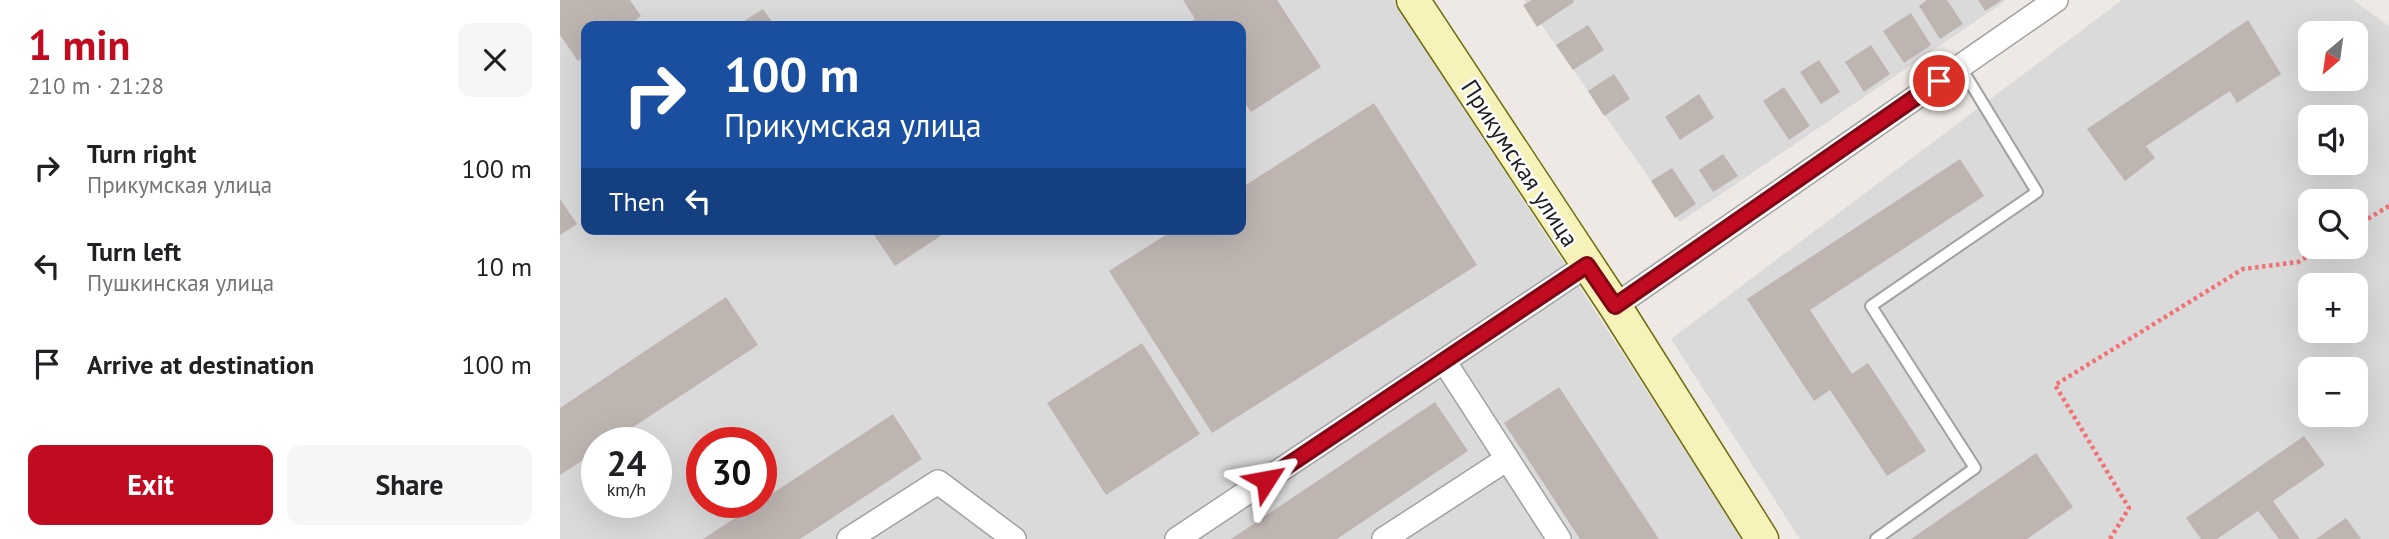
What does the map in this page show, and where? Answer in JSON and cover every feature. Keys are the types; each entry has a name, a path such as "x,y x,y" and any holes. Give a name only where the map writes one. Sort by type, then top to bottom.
{"main road":[{"name":"Прикумская улица","path":"1413,0 1615,306 1762,539"}],"street":[{"path":"1615,306 2056,0"},
{"path":"1177,539 1587,265"},
{"path":"1444,361 1559,539"},
{"path":"1384,539 1507,459"},
{"path":"849,539 938,482 1014,539"}],"lane":[{"path":"1877,539 1975,468 1871,306 2036,192 1961,66"}],"path":[{"path":"2368,219 2389,206"},
{"path":"2110,539 2129,508 2055,385 2243,269 2298,262 2303,259"}],"shaded area":[{"path":"560,0 1393,0 1743,539 560,539"},
{"path":"1524,0 2007,0 1680,222"},
{"path":"2122,0 2353,0 2389,26 2389,539 1800,539 1671,339"}],"building":[{"path":"560,0 630,0 641,16 634,21 581,21 581,59 578,61 560,35"},
{"path":"1183,0 1277,0 1321,67 1251,112 1246,104 1246,21 1192,21 1195,19"},
{"path":"1532,0 1574,2 1537,27 1523,5"},
{"path":"1927,0 1947,0 1963,24 1940,39 1919,6"},
{"path":"1978,0 2002,0 1985,11"},
{"path":"763,9 771,21 744,21"},
{"path":"1911,13 1931,45 1904,63 1883,31"},
{"path":"2248,20 2281,74 2237,103 2230,91 2146,146 2155,158 2125,181 2087,129"},
{"path":"1588,25 1604,50 1573,70 1556,45"},
{"path":"1871,45 1890,74 1864,92 1845,62"},
{"path":"1819,60 1840,92 1821,104 1800,72"},
{"path":"1614,74 1630,99 1604,116 1588,91"},
{"path":"1784,87 1810,126 1789,140 1763,101"},
{"path":"1699,94 1714,118 1680,140 1665,117"},
{"path":"1374,103 1477,265 1212,433 1109,271 1166,235 1246,235 1246,185"},
{"path":"1723,154 1738,176 1713,192 1699,170"},
{"path":"1960,159 1984,196 1810,310 1852,374 1868,363 1926,451 1887,476 1830,390 1814,401 1747,299"},
{"path":"1672,168 1696,204 1675,218 1651,181"},
{"path":"560,199 577,224 560,235"},
{"path":"874,235 942,235 895,266"},
{"path":"726,297 758,345 633,427 581,427 581,461 560,475 560,408"},
{"path":"1142,343 1200,434 1106,495 1047,403"},
{"path":"1559,387 1659,539 1580,539 1504,423"},
{"path":"1435,402 1468,451 1337,539 1231,539"},
{"path":"893,414 922,459 800,539 703,539 735,518 777,518 777,490"},
{"path":"2304,436 2325,465 2273,501 2300,539 2279,539 2258,511 2217,539 2201,539 2186,518"},
{"path":"2036,453 2073,507 2027,539 1911,539"},
{"path":"2346,518 2361,539 2316,539"}],"route":[{"path":"1266,480 1587,265 1615,306 1939,81"}]}
